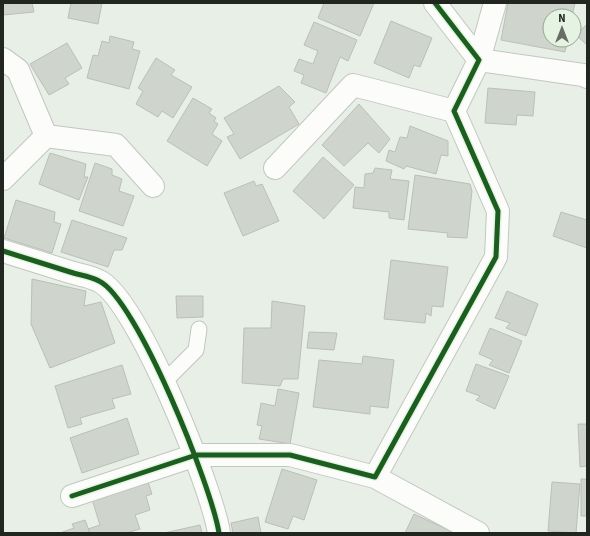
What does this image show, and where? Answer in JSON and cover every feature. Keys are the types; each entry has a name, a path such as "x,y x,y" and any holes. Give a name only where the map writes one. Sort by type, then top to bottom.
{"street":[{"path":"435,3 479,60 583,75 587,77"},
{"path":"375,477 496,257 498,211 454,111 479,60 494,3"},
{"path":"3,59 18,70 46,136"},
{"path":"275,168 353,85 454,111"},
{"path":"3,179 46,136"},
{"path":"46,136 116,144 152,186"},
{"path":"3,251 100,281 124,306 164,382 196,455 216,515 219,533"},
{"path":"72,496 196,455 290,455 375,477 478,533"}],"lane":[{"path":"164,382 196,350 199,329"}],"building":[{"path":"3,3 32,3 34,12 3,15"},
{"path":"71,3 102,3 98,24 68,18"},
{"path":"324,3 374,3 360,36 318,18"},
{"path":"508,3 575,3 574,8 542,8 542,48 501,40"},
{"path":"391,21 432,38 420,67 414,65 409,78 374,63"},
{"path":"314,22 357,40 348,61 340,57 326,93 301,83 304,75 294,71 299,59 313,64 318,51 304,45"},
{"path":"587,24 587,45 582,40 582,29"},
{"path":"110,36 134,42 132,49 140,51 129,89 87,78 93,55 98,56 102,41 109,43"},
{"path":"67,43 82,68 65,78 69,84 49,95 30,64"},
{"path":"544,48 566,48 565,52"},
{"path":"156,58 175,70 171,75 192,87 173,118 162,111 158,117 136,104 143,91 138,88"},
{"path":"279,86 295,102 289,107 299,124 240,159 227,137 234,134 224,118"},
{"path":"488,88 535,92 533,116 517,115 516,125 485,123"},
{"path":"193,98 212,109 209,113 216,118 214,121 218,124 212,134 222,141 207,166 167,141"},
{"path":"359,104 390,139 379,153 368,143 344,166 322,145"},
{"path":"410,126 448,141 448,156 441,155 436,174 406,166 404,169 386,161 389,150 395,152 400,137 407,138"},
{"path":"50,153 86,164 84,177 88,177 79,200 39,184"},
{"path":"323,157 354,185 324,219 293,191"},
{"path":"95,163 112,169 112,175 122,179 119,191 134,196 123,226 79,211"},
{"path":"375,168 392,170 390,179 409,181 404,220 389,218 389,212 353,208 355,187 364,188 365,174 373,173"},
{"path":"415,175 470,184 472,191 467,238 447,237 448,233 408,229"},
{"path":"254,181 256,186 262,184 279,221 243,236 224,193"},
{"path":"16,200 55,212 54,222 61,224 52,253 4,238"},
{"path":"561,212 587,220 587,248 553,236"},
{"path":"72,220 127,238 122,250 114,250 108,267 61,252"},
{"path":"391,260 448,267 443,307 432,306 431,316 426,313 425,323 384,319"},
{"path":"32,279 86,291 84,306 101,302 115,343 50,368 31,324"},
{"path":"507,291 538,304 526,336 506,328 510,323 495,318"},
{"path":"176,296 203,296 203,317 177,318"},
{"path":"272,301 305,306 298,379 283,379 280,386 242,383 244,328 271,328"},
{"path":"490,328 522,341 509,373 489,365 493,360 479,354"},
{"path":"309,332 337,333 334,350 307,348"},
{"path":"363,356 394,360 388,408 370,406 370,414 313,407 319,360 362,364"},
{"path":"476,364 509,376 495,409 476,400 480,396 466,391"},
{"path":"122,365 131,394 112,399 115,408 80,418 82,424 68,428 55,386"},
{"path":"278,389 299,393 290,444 259,439 262,426 257,425 261,403 275,406"},
{"path":"127,418 139,454 82,473 70,438"},
{"path":"578,424 587,424 587,466 580,467"},
{"path":"282,469 317,480 304,520 293,516 288,529 265,522"},
{"path":"147,479 152,494 146,496 150,510 135,515 140,529 126,533 90,533 88,529 100,525 91,496"},
{"path":"581,479 587,479 587,516 581,516"},
{"path":"552,482 580,484 576,533 548,531"},
{"path":"414,514 455,533 405,533"},
{"path":"258,517 261,533 233,533 231,523"},
{"path":"85,520 90,533 60,533 74,528 72,524"},
{"path":"200,525 202,533 164,533"}],"cycle path":[{"path":"72,496 196,455 290,455 375,477 496,257 498,211 454,111 479,60 435,3"},
{"path":"3,251 96,279 115,295 133,322 171,397 203,477 219,533"}]}
